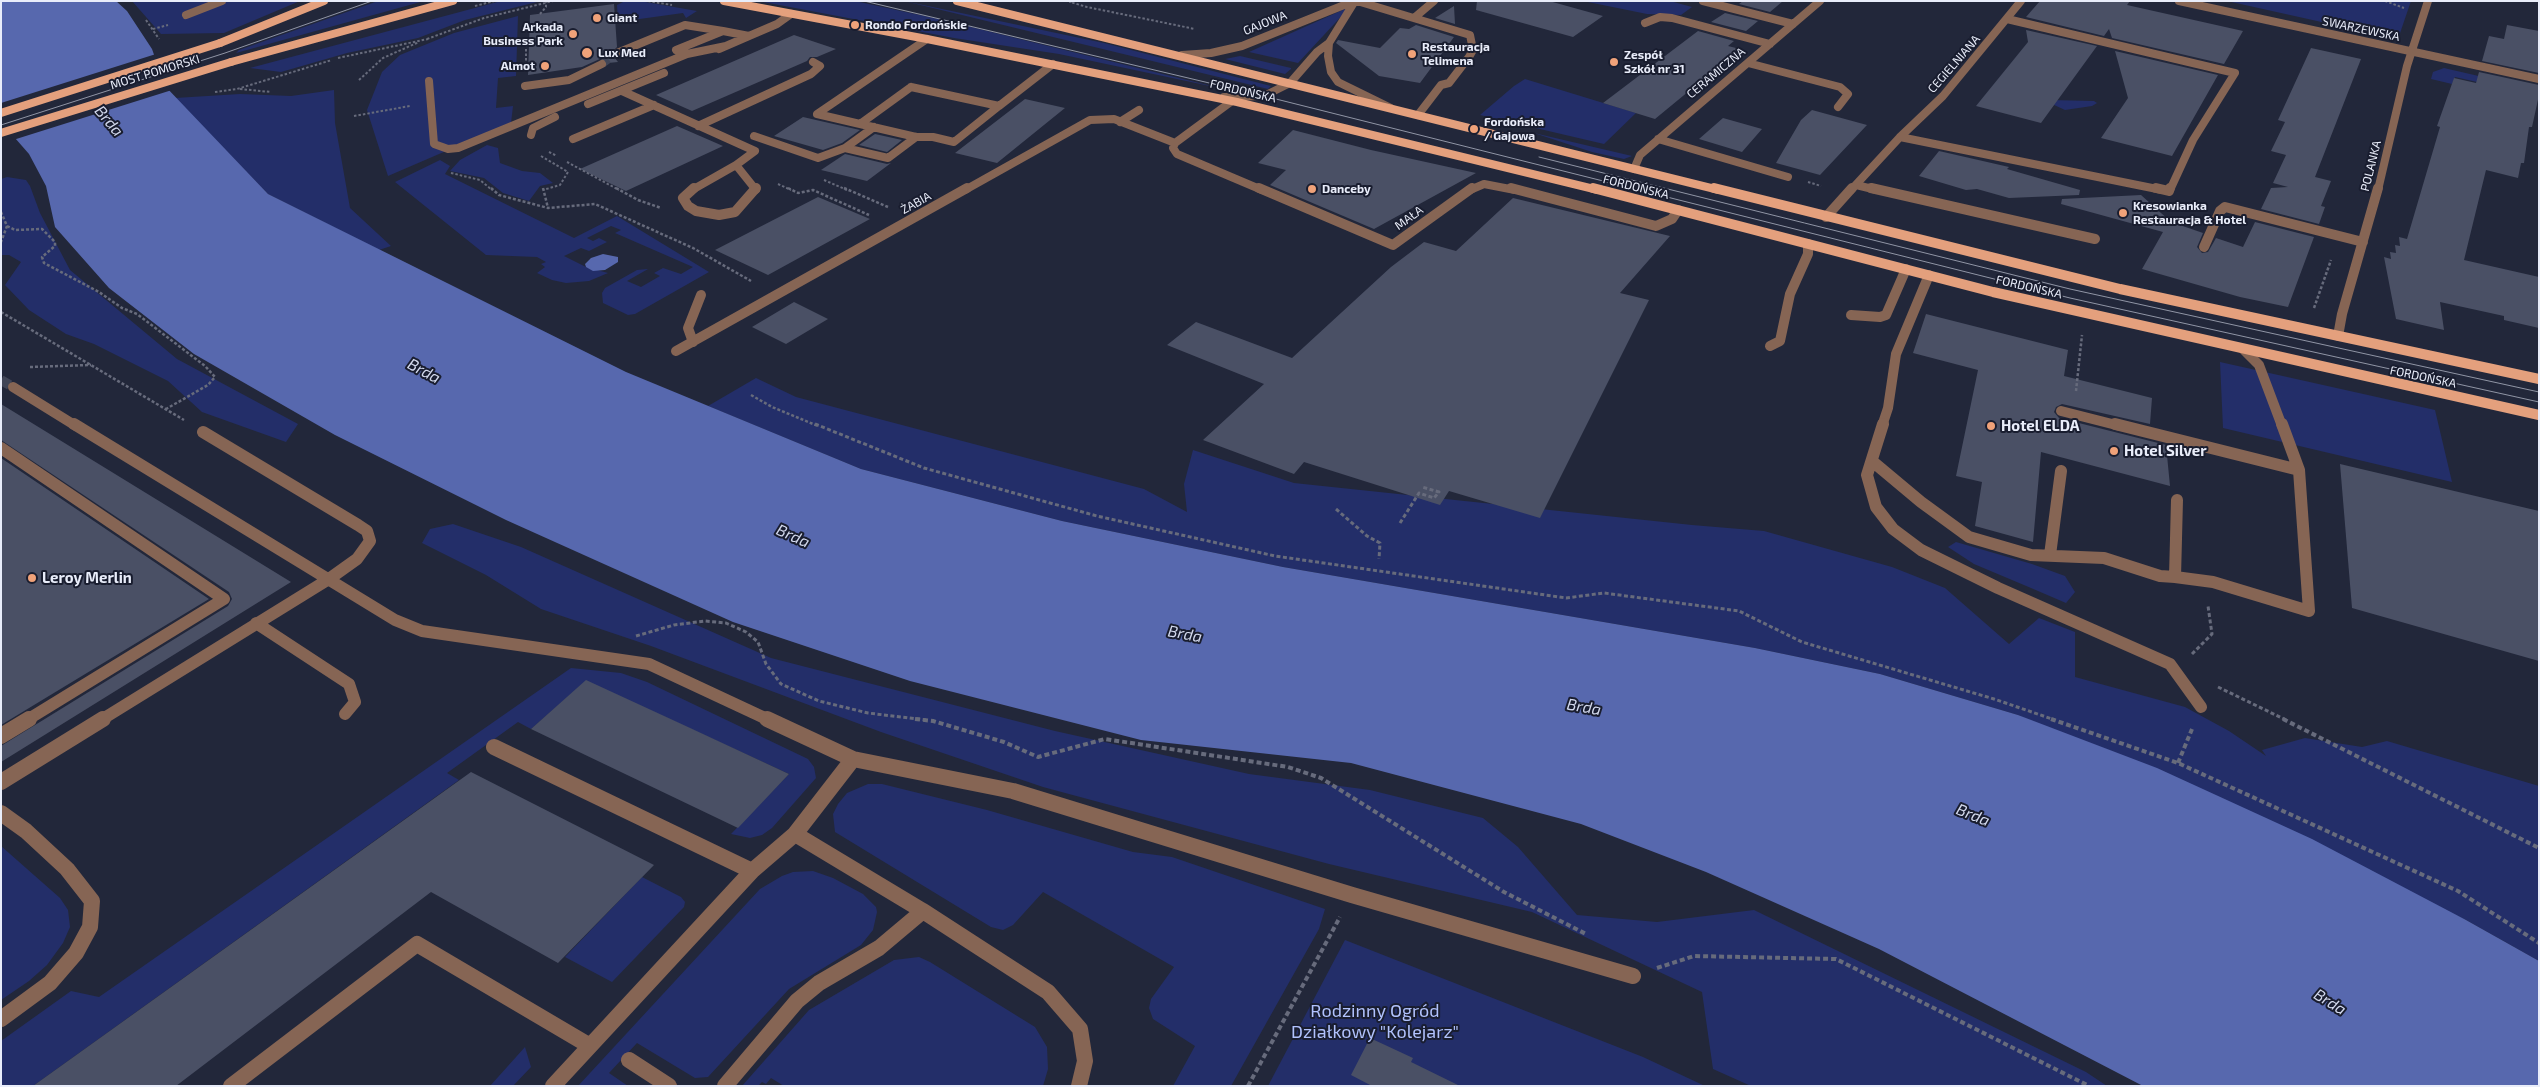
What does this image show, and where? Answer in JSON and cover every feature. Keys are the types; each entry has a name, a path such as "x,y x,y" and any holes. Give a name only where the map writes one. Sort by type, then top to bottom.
{"main road":[{"name":"MOST POMORSKI","path":"1,113 220,43 324,1"},
{"name":"MOST POMORSKI","path":"1,133 230,62 453,1"},
{"name":"FORDOŃSKA","path":"724,1 927,39 1232,101 1504,165 1929,275 2244,350 2539,415"},
{"name":"FORDOŃSKA","path":"957,1 1182,55 2120,289 2539,379"}],"street":[{"path":"186,15 222,1"},
{"path":"1209,96 1242,98 1264,96 1290,83 1317,52 1329,43 1355,1 1470,35 1473,50 1449,83 1441,85 1418,115"},
{"name":"GAJOWA","path":"1182,55 1228,50 1355,1"},
{"path":"1414,18 1434,1"},
{"path":"1703,1 1793,24"},
{"name":"CERAMICZNA","path":"1634,169 1640,155 1820,1"},
{"name":"CEGIELNIANA","path":"1826,217 1900,137 1943,96 2021,1"},
{"name":"SWARZEWSKA","path":"2179,1 2539,79"},
{"name":"POLANKA","path":"2338,336 2342,314 2381,179 2411,52 2428,1"},
{"path":"531,135 533,128 548,120 622,91 777,24 791,14"},
{"path":"1645,23 1660,17 1672,18 1770,44"},
{"path":"1900,137 2169,191 2193,140 2235,73 2006,19"},
{"path":"617,53 685,25 749,36"},
{"path":"613,76 723,31"},
{"path":"927,39 817,114 916,137 933,137 954,142 1053,64"},
{"path":"1329,43 1328,56 1332,72 1338,82 1385,106 1403,111"},
{"path":"429,81 434,144 448,149 458,148 687,54 726,46"},
{"path":"698,126 811,74 820,66 812,62"},
{"path":"1748,62 1840,87 1848,94 1838,107"},
{"path":"525,86 578,77 602,64"},
{"path":"860,124 911,88 999,106"},
{"path":"622,91 755,151 736,165 693,189 684,198 688,206 696,211 719,215 735,212 757,189 736,165"},
{"path":"1175,143 1232,101"},
{"path":"573,139 654,105"},
{"path":"1120,122 1139,110"},
{"name":"ŻABIA","path":"676,352 1090,120 1097,118 1120,122 1175,143"},
{"path":"754,136 818,158 846,148 874,127"},
{"path":"846,148 888,158 916,137"},
{"path":"1658,139 1788,177"},
{"name":"MAŁA","path":"1175,143 1173,148 1177,154 1393,245 1475,186 1484,184 1509,188 1656,226 1672,219 1678,210"},
{"path":"1856,185 2095,239"},
{"path":"2204,247 2220,211 2225,207 2363,242"},
{"path":"1770,346 1780,341 1790,294 1808,254 1808,244"},
{"path":"1851,315 1880,318 1886,315 1906,269"},
{"path":"1929,275 1896,354 1888,408 1867,475 1876,507 1893,529 1921,550 1998,588 2170,664 2201,707"},
{"path":"693,342 688,328 701,295"},
{"path":"1872,460 1921,502 1969,537 2031,555 2104,558 2160,576 2213,582 2309,611 2299,470 2259,365 2244,350"},
{"path":"13,387 395,620 422,630 649,664 853,759 1013,792 1352,895 1633,976"},
{"path":"2067,413 2299,470"},
{"path":"1,782 329,578 357,559 366,549 370,541 367,531 204,432"},
{"path":"1,448 224,599 1,736"},
{"path":"2050,555 2061,471"},
{"path":"2175,577 2177,500"},
{"path":"256,623 349,684 355,702 345,714"},
{"path":"494,747 752,871"},
{"path":"553,1086 752,871 795,834 853,759"},
{"path":"1,813 26,831 67,869 92,901 90,927 76,953 50,983 1,1019"},
{"path":"795,834 923,911 1048,992 1080,1028 1085,1061 1080,1086"},
{"path":"725,1086 797,1001 818,983 879,948 923,911"},
{"path":"231,1086 417,944 590,1046"},
{"path":"628,1060 669,1086"}],"path":[{"path":"360,80 382,58 428,39 484,18 553,1"},
{"path":"1072,1 1174,26 1202,29"},
{"path":"540,14 546,7 546,2"},
{"path":"146,20 159,38"},
{"path":"271,92 237,89 338,58 428,39"},
{"path":"354,116 430,102"},
{"path":"755,151 758,175 798,193 813,190 875,218"},
{"path":"548,208 543,188 560,185 568,172 539,155 548,152 638,200 662,209 688,206"},
{"path":"450,172 480,180 499,195 548,208 572,204 595,204 692,248 757,285"},
{"path":"816,177 895,210"},
{"path":"1788,177 1847,194"},
{"path":"1,212 7,226 14,230 42,229 55,242 54,246 42,257 44,263 99,292 119,304 122,308 137,314 205,366 215,377 208,385 166,409"},
{"path":"1,242 7,226"},
{"path":"2314,308 2339,236"},
{"path":"1,312 204,432"},
{"path":"2067,413 2082,333"},
{"path":"30,367 92,365"},
{"path":"751,395 772,407 924,468 1097,516 1274,556 1566,598 1604,594 1738,611 1802,642 1984,696 2178,763 2458,891 2539,943"},
{"path":"1400,523 1419,493 1434,498 1439,492 1422,487"},
{"path":"1336,510 1367,536 1380,543 1379,559"},
{"path":"2170,664 2186,660 2212,634 2207,600 2175,577"},
{"path":"627,638 674,625 705,622 726,624 746,632 758,642 766,664 781,684 819,702 868,713 933,721 1004,742 1038,757 1105,739 1288,767 1322,778 1504,892 1590,936"},
{"path":"2214,686 2329,741 2539,848"},
{"path":"2178,763 2201,707"},
{"path":"1248,1086 1330,935"},
{"path":"1633,976 1694,956 1836,959 2089,1086"}],"green space":[{"path":"132,1 300,1 224,33 161,34"},
{"path":"378,1 424,1 236,53 239,50"},
{"path":"501,1 541,1 465,20 418,38 347,53 281,72 250,68"},
{"path":"625,1 640,1 697,11 686,18 683,13 618,22 617,5"},
{"path":"758,1 855,1 938,19 1224,89 1059,54 954,38"},
{"path":"904,1 1104,43 1271,86 1268,89"},
{"path":"1583,1 1670,1 1692,7 1681,15 1647,14"},
{"path":"2227,1 2411,1 2398,39"},
{"path":"1347,8 1298,63 1249,52"},
{"path":"518,16 516,76 498,78 496,108 513,106 511,123 388,176 367,110 382,72 400,55 454,33"},
{"path":"1240,56 1291,69 1285,74 1225,59"},
{"path":"2444,68 2539,90 2539,96 2455,77 2452,84 2431,79 2433,72"},
{"path":"1525,79 1636,113 1604,144 1480,115"},
{"path":"334,90 335,123 350,208 391,246 379,250 268,194 175,98 240,94 291,96"},
{"path":"2049,100 2094,101 2097,103 2092,106 2065,110 2052,104"},
{"path":"1534,133 1632,156 1624,159 1592,152"},
{"path":"487,145 498,148 500,163 522,171 540,173 553,183 540,186 529,201 503,193 484,178 450,171 460,160"},
{"path":"440,160 450,166 445,174 574,238 617,216 709,272 635,314 628,315 603,303 602,293 605,288 637,270 648,269 627,281 641,287 660,276 654,273 663,268 681,274 693,267 615,233 621,230 611,226 587,238 593,241 599,238 607,242 589,251 581,248 564,256 586,267 608,273 589,281 566,283 552,280 537,273 545,267 541,264 546,262 537,257 486,255 395,182"},
{"path":"7,177 26,180 40,213 70,270 177,359 298,424 286,442 202,412 168,381 94,344 66,334 29,310 5,285 21,262 9,255 1,255 1,179"},
{"path":"2220,362 2435,410 2452,482 2223,428"},
{"path":"756,378 796,397 1144,489 1187,512 1184,484 1193,450 1294,483 1764,531 1892,567 1945,588 2009,644 2039,618 2075,632 2075,677 2185,707 2229,731 2266,756 2262,750 2305,738 2362,747 2387,741 2539,786 2539,961 2466,920 2018,715 1880,674 1755,648 1283,567 1062,521 861,469 708,406"},
{"path":"453,524 521,547 771,658 1055,731 1249,774 1370,790 1483,818 1518,847 1577,915 1657,922 1754,910 2086,1072 2107,1086 1751,1086 1713,1069 1702,992 1532,912 1329,864 1043,787 881,732 651,646 541,609 486,575 422,543 430,529"},
{"path":"1956,542 2032,564 2065,576 2075,592 2066,603 1974,564 1948,547"},
{"path":"571,668 621,673 647,682 808,759 814,767 816,778 772,828 762,835 750,838 731,834 789,774 586,681 531,729 518,722 447,773 459,780 33,1086 1,1086 1,1041 71,991 99,997"},
{"path":"868,784 882,784 987,810 1133,852 1172,857 1325,909 1319,929 1231,1086 1173,1086 1195,1046 1153,1019 1149,1008 1151,999 1174,967 1043,892 1013,925 1003,930 991,927 835,832 833,814 838,804 847,793"},
{"path":"1,846 60,898 68,910 70,927 63,943 47,965 29,981 1,1000"},
{"path":"813,871 833,878 863,894 876,907 877,912 873,930 861,945 789,989 708,1077 695,1078 637,1043 609,1073 628,1086 578,1086 760,889 793,872"},
{"path":"642,877 681,897 685,902 684,907 612,982 565,957"},
{"name":"Rodzinny Ogród Działkowy \"Kolejarz\"","path":"1345,940 1643,1057 1705,1086 1268,1086"},
{"path":"919,957 1035,1027 1047,1047 1048,1069 1043,1086 784,1086 771,1078 766,1084 762,1082 758,1086 742,1086 809,1010 894,960"},
{"path":"525,1047 531,1067 513,1086 490,1086"}],"water":[{"name":"Brda","path":"1,1 116,1 127,11 152,49 165,86 268,194 626,372 861,469 1062,521 1283,567 1755,648 1880,674 2018,715 2157,768 2312,839 2466,920 2539,961 2539,1086 2143,1086 1879,949 1706,872 1581,824 1351,763 1141,740 910,681 733,622 506,520 335,435 194,354 109,288 55,227 46,186 29,154 1,122"},
{"path":"603,254 618,257 618,262 605,270 593,271 586,267 585,264 591,258"}],"pier":[{"path":"156,54 167,84 172,90 13,140 1,126 1,103"}],"building":[{"path":"1477,1 1549,1 1603,16 1573,37 1476,10"},
{"path":"1743,1 1783,1 1770,12 1739,4"},
{"path":"2040,1 2130,1 2127,5 2243,31 2224,64 2112,38 2109,29 2104,36 2026,17"},
{"name":"Arkada Business Park","path":"614,4 617,47 611,53 618,62 608,63 602,58 582,67 528,75 530,15"},
{"path":"1454,6 1455,24 1435,18"},
{"path":"1725,13 1758,21 1746,31 1711,22"},
{"name":"Restauracja Telimena","path":"1416,25 1454,37 1420,83 1379,76 1336,43 1338,40 1380,48 1400,28 1409,29"},
{"path":"2507,25 2539,31 2539,73 2482,61 2489,36 2504,39"},
{"path":"2026,30 2097,46 2041,123 1976,106 2028,42"},
{"path":"1698,31 1734,41 1728,46 1740,49 1655,119 1603,103"},
{"path":"794,35 836,49 817,57 810,57 807,61 692,111 656,95"},
{"path":"2311,48 2361,59 2315,177 2331,181 2321,206 2325,207 2319,224 2261,209 2271,188 2288,187 2273,183 2286,155 2271,151 2285,122 2278,120"},
{"path":"2115,51 2218,75 2172,156 2101,138 2128,98"},
{"path":"2479,72 2539,85 2539,95 2532,127 2529,127 2524,163 2521,163 2518,178 2486,170 2464,260 2539,277 2539,328 2504,320 2504,316 2440,302 2444,330 2396,319 2384,257 2391,259 2390,252 2396,253 2395,245 2400,246 2399,237 2407,239 2440,127 2437,126 2454,78 2476,83"},
{"path":"1025,99 1065,108 997,163 955,153"},
{"path":"1812,110 1867,125 1820,175 1776,163 1801,120"},
{"path":"803,117 860,130 842,143 823,150 774,136"},
{"path":"1723,118 1762,129 1742,152 1699,139"},
{"path":"677,126 723,146 626,191 580,169"},
{"path":"1293,130 1371,150 1476,173 1374,229 1270,185 1286,170 1258,163"},
{"path":"875,134 902,140 887,152 859,145"},
{"path":"1939,151 2009,167 2007,169 2080,190 2079,195 2009,198 1977,189 1966,190 1919,176"},
{"path":"845,154 887,164 891,163 867,181 821,170"},
{"path":"2141,195 2171,222 2203,233 2197,247 2202,253 2208,252 2216,238 2243,247 2255,222 2314,237 2288,307 2240,297 2142,269 2163,232 2061,204 2062,199"},
{"path":"818,197 870,219 768,275 715,250"},
{"path":"1513,198 1670,236 1620,293 1649,300 1540,518 1449,491 1440,505 1304,462 1294,474 1203,440 1264,384 1167,345 1196,322 1292,358 1391,267 1424,242 1456,251"},
{"path":"794,302 828,319 786,344 752,327"},
{"path":"1926,314 2068,350 2064,376 2152,398 2150,424 2062,404 2056,407 2054,412 2059,418 2166,445 2170,486 2041,452 2033,542 1975,526 1982,482 1956,476 1978,370 1913,353"},
{"path":"1,404 291,582 1,762 1,746 228,606 232,599 229,592 1,440"},
{"path":"1,458 209,599 1,725"},
{"path":"2340,464 2539,511 2539,661 2352,608"},
{"path":"586,680 789,774 738,828 531,729"},
{"path":"471,772 654,865 558,963 431,892 176,1086 33,1086"},
{"path":"1370,1038 1413,1058 1411,1062 1460,1086 1372,1086 1351,1075"}],"tunnel":[{"path":"602,64 617,53"},
{"path":"1,380 13,387"}],"tram line":[{"path":"1,125 225,53 372,1"},
{"path":"864,1 1264,96 2070,298 2539,402"},
{"path":"1539,157 2070,289 2539,392"}],"place":[{"name":"Giant","path":"597,18"},
{"name":"Rondo Fordońskie","path":"855,25"},
{"name":"Arkada Business Park","path":"573,34"},
{"name":"Lux Med","path":"587,53"},
{"name":"Restauracja Telimena","path":"1412,54"},
{"name":"Zespół Szkół nr 31","path":"1614,62"},
{"name":"Almot","path":"545,66"},
{"name":"Fordońska / Gajowa","path":"1474,129"},
{"name":"Danceby","path":"1312,189"},
{"name":"Kresowianka Restauracja & Hotel","path":"2123,213"},
{"name":"Hotel ELDA","path":"1991,426"},
{"name":"Hotel Silver","path":"2114,451"},
{"name":"Leroy Merlin","path":"32,578"}]}
